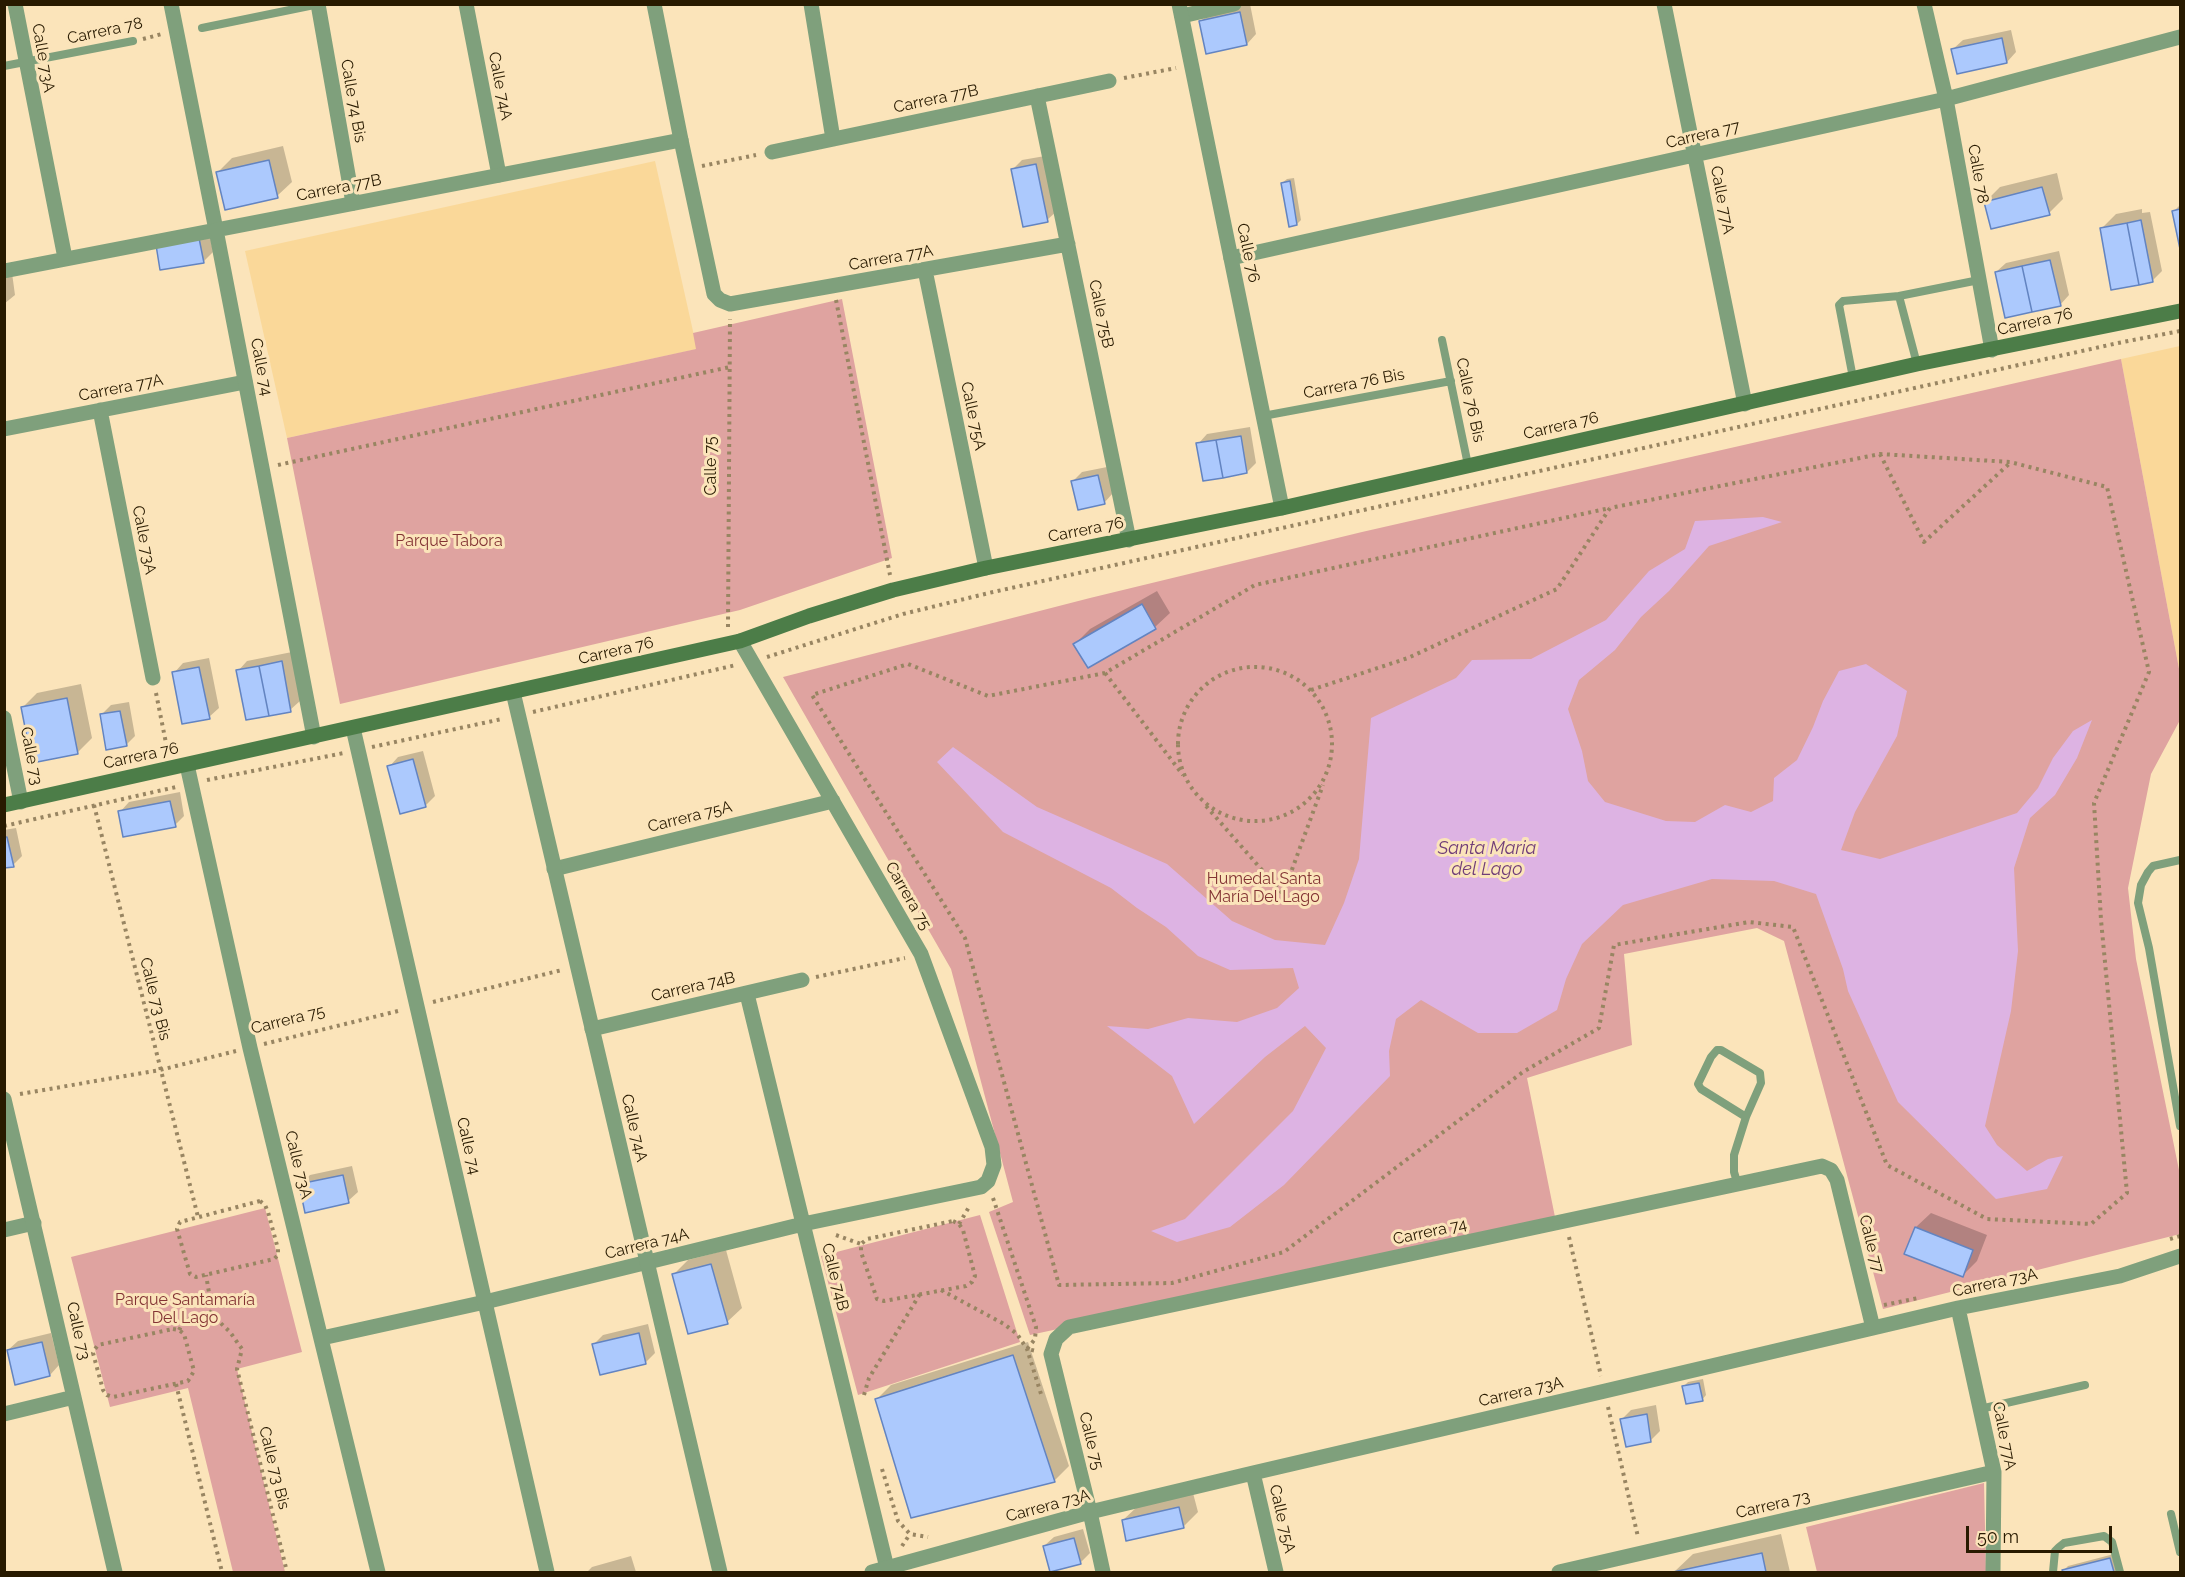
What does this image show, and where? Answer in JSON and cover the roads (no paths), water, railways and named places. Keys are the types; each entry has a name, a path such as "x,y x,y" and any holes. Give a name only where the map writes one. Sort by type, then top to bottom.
{"main road":[{"name":"Carrera 76","path":"4,805 740,640 893,590 986,568 1282,508 1917,364 2127,320 2181,311"}],"street":[{"name":"Calle 73A","path":"15,4 64,258"},
{"name":"Calle 74","path":"171,4 314,737"},
{"name":"Calle 74A","path":"466,4 499,175"},
{"path":"654,4 681,140"},
{"path":"811,4 833,139"},
{"path":"1180,10 1234,4"},
{"name":"Calle 77A","path":"1664,4 1745,404"},
{"name":"Calle 78","path":"1924,4 1946,99 1992,350"},
{"name":"Calle 74 Bis","path":"318,5 353,203"},
{"name":"Calle 76","path":"1180,10 1282,508"},
{"name":"Carrera 77","path":"1231,258 1946,99 2181,37"},
{"name":"Carrera 77B","path":"771,152 1109,81"},
{"name":"Calle 75B","path":"1037,96 1129,540"},
{"name":"Carrera 77B","path":"4,271 681,140"},
{"name":"Carrera 77A","path":"681,140 714,294 725,302 833,286 1068,244"},
{"name":"Calle 75A","path":"925,270 986,568"},
{"name":"Carrera 77A","path":"4,429 245,382"},
{"name":"Calle 73A","path":"100,410 153,678"},
{"name":"Carrera 75","path":"740,640 921,954 992,1147 994,1165 984,1184"},
{"name":"Calle 74A","path":"513,692 720,1572"},
{"name":"Calle 73","path":"4,718 21,802"},
{"name":"Calle 74","path":"353,728 547,1572"},
{"name":"Calle 73A","path":"187,765 250,1048 378,1572"},
{"name":"Carrera 75A","path":"555,869 833,801"},
{"name":"Carrera 74B","path":"592,1029 802,980"},
{"name":"Calle 74B","path":"747,993 803,1224 879,1570"},
{"name":"Calle 73","path":"10,1097 34,1223 116,1572"},
{"name":"Carrera 74","path":"1051,1354 1056,1339 1069,1327 1822,1167 1831,1170"},
{"name":"Calle 77","path":"1831,1170 1837,1180 1873,1328"},
{"name":"Carrera 74A","path":"322,1338 485,1302 803,1224 984,1184"},
{"path":"4,1230 34,1223"},
{"name":"Carrera 73A","path":"879,1570 1090,1512 1958,1308 2120,1276 2181,1256"},
{"name":"Calle 77A","path":"1958,1308 1994,1472 1993,1572"},
{"name":"Calle 75","path":"1051,1354 1103,1572"},
{"path":"4,1414 74,1397"},
{"name":"Carrera 73","path":"1559,1572 1994,1472"},
{"name":"Calle 75A","path":"1253,1473 1276,1572"}],"lane":[{"path":"202,27 318,5"},
{"name":"Carrera 78","path":"4,66 133,41"},
{"path":"1853,378 1840,302 1899,296 1979,280"},
{"path":"1899,296 1917,364"},
{"name":"Calle 76 Bis","path":"1442,340 1468,465"},
{"name":"Carrera 76 Bis","path":"1263,416 1450,381"},
{"path":"2181,860 2153,866 2141,885 2138,903 2150,948 2181,1126"},
{"path":"1738,1185 1734,1172 1734,1155 1746,1117 1761,1083 1760,1073 1721,1050 1717,1050 1711,1057 1698,1084 1701,1089 1746,1117"},
{"path":"1980,1408 2085,1385"},
{"path":"2171,1514 2181,1552"},
{"path":"2053,1572 2055,1551 2058,1546 2104,1536 2112,1542 2120,1572"}],"water":[{"name":"Santa Maria del Lago","path":"1763,517 1782,522 1709,546 1669,591 1641,617 1615,650 1579,680 1568,709 1582,751 1588,781 1605,802 1666,821 1695,822 1725,805 1751,812 1773,801 1774,778 1797,760 1839,671 1866,664 1907,691 1897,736 1855,812 1841,850 1880,859 2017,813 2038,788 2053,758 2073,731 2092,720 2077,758 2055,795 2030,818 2014,868 2018,951 2011,1011 1985,1126 1997,1145 2027,1171 2048,1159 2063,1156 2047,1189 1996,1199 1898,1102 1848,991 1843,969 1816,894 1774,881 1712,879 1623,905 1582,944 1566,979 1557,1010 1517,1033 1478,1033 1421,1000 1396,1019 1389,1051 1390,1076 1284,1185 1230,1227 1177,1242 1151,1231 1185,1219 1293,1111 1326,1048 1305,1026 1265,1057 1194,1124 1172,1076 1107,1026 1148,1029 1188,1018 1237,1022 1277,1008 1299,988 1293,968 1230,970 1198,956 1166,927 1111,888 1003,832 937,762 953,747 1037,807 1167,864 1232,921 1275,940 1325,945 1344,903 1359,859 1371,718 1456,678 1472,660 1531,659 1606,620 1649,571 1685,549 1695,521"}],"park label":[{"name":"Parque Tabora","path":"449,541"},
{"name":"Humedal Santa María Del Lago","path":"1264,888"},
{"name":"Parque Santamaría Del Lago","path":"185,1309"}]}
